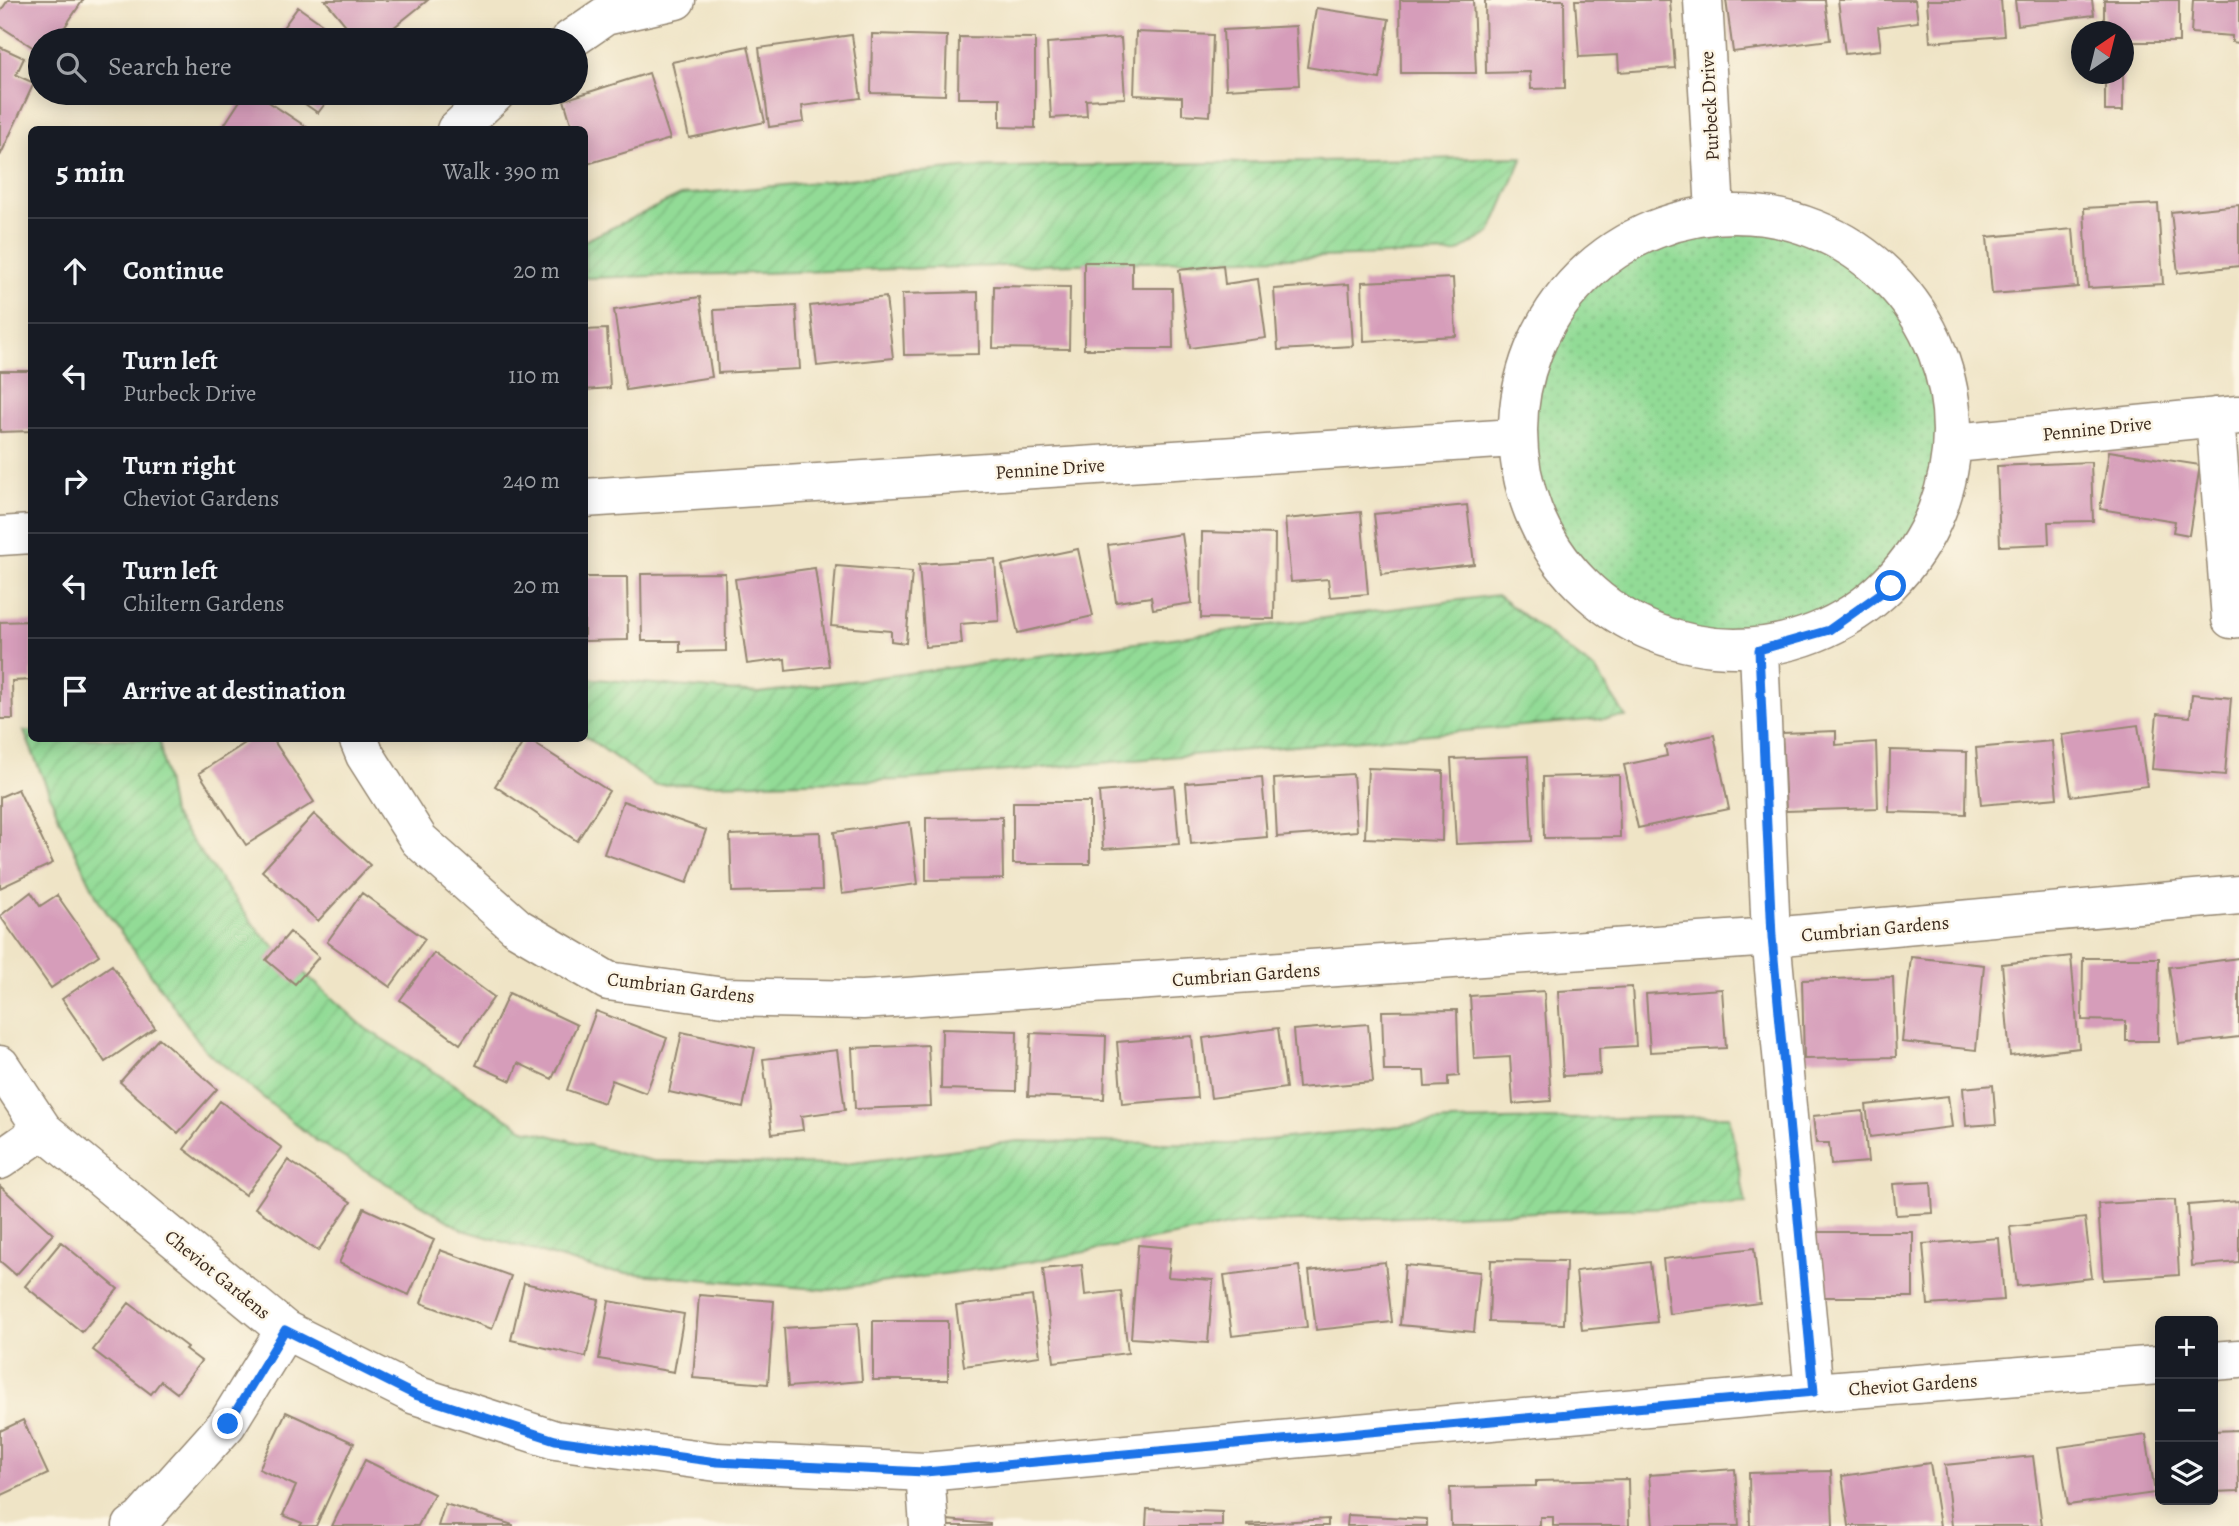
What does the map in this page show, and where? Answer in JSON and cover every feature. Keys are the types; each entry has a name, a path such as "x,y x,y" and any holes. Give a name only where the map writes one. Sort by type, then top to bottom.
{"street":[{"path":"588,28 605,16 676,0"},
{"name":"Purbeck Drive","path":"1703,0 1715,212"},
{"path":"460,126 483,105"},
{"path":"1715,212 1788,219 1863,253 1924,320 1947,375 1955,443 1940,512 1891,586 1829,630 1759,650 1713,650 1640,628 1586,592 1540,531 1516,438 1527,360 1565,292 1620,244 1715,212"},
{"path":"2227,416 2231,619 2239,618"},
{"name":"Pennine Drive","path":"1955,443 2227,416"},
{"name":"Pennine Drive","path":"588,498 1516,438"},
{"path":"0,536 28,534"},
{"path":"1759,650 1772,937 1814,1392"},
{"name":"Cumbrian Gardens","path":"360,742 365,755 419,840 518,928 608,981 724,997 863,1000 1772,937 2239,895"},
{"name":"Cheviot Gardens","path":"0,1065 43,1130 285,1330 415,1395 555,1440 717,1462 925,1472 1814,1392 2155,1365"},
{"path":"0,1160 43,1130"},
{"path":"132,1526 141,1520 228,1424 285,1330"},
{"path":"2218,1361 2239,1359"},
{"path":"925,1472 929,1526"}],"green space":[{"path":"1523,157 1490,233 1456,253 588,278 588,239 681,195 963,168"},
{"path":"1735,214 1777,218 1818,230 1856,250 1889,277 1916,310 1936,348 1948,389 1952,431 1948,473 1936,514 1916,552 1889,585 1856,612 1818,632 1777,644 1735,648 1693,644 1652,632 1614,612 1581,585 1554,552 1534,514 1522,473 1518,431 1522,389 1534,348 1554,310 1581,277 1614,250 1652,230 1693,218"},
{"path":"1497,595 1596,671 1626,717 904,780 654,785 588,738 588,678 759,693"},
{"path":"28,742 160,742 172,814 260,933 365,1028 524,1129 653,1161 838,1165 1018,1141 1229,1144 1448,1121 1729,1116 1746,1204 1245,1223 1030,1262 829,1290 603,1271 463,1230 315,1140 205,1050 100,903 60,820"}],"building":[{"path":"8,0 83,0 64,28 28,28 28,44 0,26 0,12"},
{"path":"325,0 428,0 393,28 348,28"},
{"path":"1400,0 1473,0 1476,73 1401,73"},
{"path":"1485,0 1564,0 1565,88 1531,89 1530,72 1486,73"},
{"path":"1575,0 1670,0 1675,68 1619,72 1618,55 1579,57"},
{"path":"1726,0 1825,0 1830,40 1733,52"},
{"path":"1838,0 1915,0 1918,22 1878,27 1881,50 1845,54"},
{"path":"1927,0 2001,0 2004,36 1930,42"},
{"path":"2015,0 2092,0 2094,15 2018,25"},
{"path":"2104,0 2179,0 2179,42 2134,42 2134,21 2104,21"},
{"path":"2193,0 2239,0 2239,43 2232,42 2232,36 2191,33"},
{"path":"298,7 328,28 283,28"},
{"path":"1316,8 1389,19 1380,79 1307,67"},
{"path":"1296,26 1299,85 1226,89 1223,30"},
{"path":"1136,32 1213,35 1210,116 1182,114 1182,97 1134,95"},
{"path":"872,34 947,36 945,95 871,93"},
{"path":"852,35 861,98 802,106 804,122 769,127 759,48"},
{"path":"959,37 1035,38 1035,128 1000,127 1000,98 958,98"},
{"path":"1121,38 1125,98 1086,100 1087,116 1051,118 1047,43"},
{"path":"748,46 765,122 689,138 672,62"},
{"path":"0,47 24,58 16,75 28,80 28,96 0,156"},
{"path":"649,73 670,139 588,164 588,126 572,126 566,105 588,105 588,92"},
{"path":"2105,84 2123,84 2123,111 2105,111"},
{"path":"237,105 273,105 305,126 224,126"},
{"path":"306,105 324,105 318,113"},
{"path":"2158,204 2163,284 2088,288 2084,208"},
{"path":"2239,205 2239,266 2178,273 2171,212"},
{"path":"2073,229 2078,287 1992,294 1987,237"},
{"path":"1084,262 1132,262 1132,288 1172,288 1173,349 1084,349"},
{"path":"1223,265 1225,284 1258,279 1266,338 1190,348 1179,270"},
{"path":"1453,278 1456,336 1364,341 1362,282"},
{"path":"1349,284 1353,346 1278,350 1274,289"},
{"path":"994,286 1070,287 1069,349 993,348"},
{"path":"978,292 979,354 904,355 902,294"},
{"path":"700,297 712,377 626,390 614,310"},
{"path":"886,297 893,358 817,366 810,306"},
{"path":"796,306 800,369 718,373 714,310"},
{"path":"607,329 610,388 588,390 588,330"},
{"path":"0,371 28,371 28,431 0,432"},
{"path":"2109,451 2200,465 2189,535 2173,532 2175,521 2100,509"},
{"path":"2091,462 2093,521 2048,522 2049,544 2000,546 1997,466"},
{"path":"1467,505 1474,564 1381,574 1374,514"},
{"path":"1361,512 1368,594 1330,597 1328,579 1291,582 1285,519"},
{"path":"1202,532 1275,534 1274,619 1201,618"},
{"path":"1182,534 1192,603 1153,609 1151,597 1116,602 1108,545"},
{"path":"1078,549 1093,616 1018,633 1002,565"},
{"path":"995,559 999,621 960,624 962,644 925,647 919,564"},
{"path":"836,566 912,572 906,643 891,641 891,631 831,626"},
{"path":"815,568 829,666 786,671 785,659 747,664 735,579"},
{"path":"725,573 726,651 680,652 680,641 642,641 641,574"},
{"path":"588,577 627,577 628,640 588,641"},
{"path":"28,621 28,680 12,681 13,719 0,719 0,622"},
{"path":"2192,694 2231,698 2225,775 2152,769 2157,714 2190,717"},
{"path":"2138,725 2147,786 2071,796 2062,735"},
{"path":"1836,731 1836,745 1876,742 1878,808 1786,811 1782,733"},
{"path":"1714,735 1729,809 1638,828 1624,765 1667,756 1665,746"},
{"path":"2052,741 2057,798 1981,805 1976,748"},
{"path":"247,742 275,742 314,802 246,845 199,773"},
{"path":"523,742 532,742 609,791 577,841 495,786"},
{"path":"1890,750 1967,752 1966,814 1889,812"},
{"path":"1528,756 1532,841 1456,844 1451,759"},
{"path":"1368,768 1443,771 1442,841 1365,838"},
{"path":"1353,774 1357,831 1277,837 1274,779"},
{"path":"1619,775 1620,837 1544,838 1543,777"},
{"path":"1262,777 1267,837 1191,844 1186,783"},
{"path":"1174,786 1179,844 1103,849 1099,792"},
{"path":"18,789 53,863 0,888 0,797"},
{"path":"623,801 706,830 687,883 604,854"},
{"path":"1013,802 1090,802 1090,864 1013,864"},
{"path":"314,814 370,865 318,921 262,871"},
{"path":"1002,817 1003,879 926,880 926,818"},
{"path":"910,822 918,884 842,894 834,832"},
{"path":"820,832 822,890 732,892 730,835"},
{"path":"31,892 40,906 57,895 99,955 51,988 0,916"},
{"path":"362,893 425,939 390,987 327,942"},
{"path":"290,932 319,957 295,984 266,960"},
{"path":"434,953 494,997 460,1044 400,1000"},
{"path":"2071,956 2079,1048 2010,1056 2002,964"},
{"path":"1911,957 1984,965 1976,1050 1902,1042"},
{"path":"2083,958 2159,958 2158,1041 2126,1041 2126,1021 2082,1020"},
{"path":"2239,958 2239,1037 2179,1044 2169,967"},
{"path":"112,965 155,1028 105,1062 62,999"},
{"path":"1893,977 1896,1057 1804,1059 1802,980"},
{"path":"1632,987 1636,1046 1599,1048 1600,1074 1563,1076 1558,991"},
{"path":"1722,989 1726,1048 1650,1052 1646,994"},
{"path":"1544,991 1551,1101 1513,1104 1510,1057 1474,1059 1470,996"},
{"path":"509,993 577,1025 552,1079 518,1063 511,1081 476,1065"},
{"path":"1457,1010 1459,1076 1448,1077 1448,1086 1425,1087 1424,1071 1384,1071 1382,1011"},
{"path":"596,1011 667,1038 646,1093 612,1080 604,1103 567,1090"},
{"path":"1368,1024 1373,1082 1298,1088 1293,1030"},
{"path":"1278,1028 1286,1088 1211,1098 1203,1038"},
{"path":"942,1029 1017,1031 1016,1091 941,1089"},
{"path":"682,1032 755,1048 743,1108 669,1092"},
{"path":"1031,1033 1106,1036 1104,1099 1028,1096"},
{"path":"1192,1036 1197,1098 1122,1104 1117,1042"},
{"path":"159,1038 217,1089 178,1133 120,1082"},
{"path":"928,1045 931,1106 855,1109 852,1048"},
{"path":"837,1050 845,1110 801,1116 803,1130 772,1134 763,1059"},
{"path":"1993,1085 1996,1124 1966,1126 1963,1088"},
{"path":"1948,1096 1952,1127 1870,1137 1866,1105"},
{"path":"220,1101 282,1148 245,1195 184,1149"},
{"path":"1863,1111 1868,1162 1831,1165 1829,1143 1816,1143 1813,1116"},
{"path":"288,1160 351,1202 318,1251 255,1208"},
{"path":"1931,1182 1933,1213 1896,1215 1893,1184"},
{"path":"0,1186 53,1234 16,1275 0,1261"},
{"path":"2175,1200 2179,1275 2103,1280 2098,1204"},
{"path":"2239,1201 2239,1262 2192,1266 2188,1205"},
{"path":"364,1208 434,1240 409,1295 339,1263"},
{"path":"2085,1218 2092,1278 2017,1286 2010,1227"},
{"path":"1815,1232 1913,1232 1913,1297 1816,1297"},
{"path":"1999,1238 2004,1300 1928,1305 1923,1244"},
{"path":"61,1242 118,1289 82,1332 25,1286"},
{"path":"1138,1245 1171,1248 1168,1277 1213,1280 1208,1343 1131,1338"},
{"path":"1754,1248 1760,1303 1669,1314 1663,1259"},
{"path":"440,1250 511,1276 492,1329 421,1303"},
{"path":"1491,1260 1566,1261 1564,1324 1489,1322"},
{"path":"1385,1262 1392,1322 1316,1330 1309,1271"},
{"path":"1650,1262 1657,1322 1582,1330 1576,1271"},
{"path":"1082,1265 1085,1295 1121,1291 1128,1353 1054,1362 1043,1269"},
{"path":"1405,1265 1480,1272 1474,1332 1400,1325"},
{"path":"1299,1266 1307,1327 1232,1336 1224,1275"},
{"path":"524,1283 599,1300 586,1357 511,1340"},
{"path":"699,1295 774,1301 768,1384 693,1378"},
{"path":"1032,1296 1040,1356 964,1366 956,1306"},
{"path":"609,1301 684,1314 674,1372 599,1359"},
{"path":"129,1303 187,1347 185,1349 201,1361 177,1393 161,1381 151,1394 93,1350"},
{"path":"873,1321 948,1321 948,1380 873,1380"},
{"path":"858,1323 862,1381 788,1387 784,1328"},
{"path":"286,1412 354,1443 316,1526 300,1526 302,1523 283,1515 296,1486 259,1469"},
{"path":"23,1420 48,1474 0,1496 0,1431"},
{"path":"2238,1430 2239,1491 2218,1492 2218,1431"},
{"path":"2146,1435 2155,1493 2068,1505 2059,1447"},
{"path":"2033,1456 2042,1526 1952,1526 1945,1465"},
{"path":"365,1460 434,1494 418,1526 332,1526"},
{"path":"1930,1463 1940,1526 1849,1526 1842,1476"},
{"path":"1735,1469 1739,1526 1653,1526 1649,1475"},
{"path":"1831,1471 1833,1526 1750,1526 1749,1473"},
{"path":"1628,1479 1629,1526 1553,1526 1553,1517 1540,1517 1540,1526 1451,1526 1450,1488 1536,1486 1536,1481"},
{"path":"445,1504 513,1525 513,1526 438,1526"},
{"path":"1147,1509 1222,1512 1222,1526 1146,1526"},
{"path":"1348,1515 1427,1519 1427,1526 1347,1526"},
{"path":"1328,1519 1328,1526 1247,1526 1247,1524"},
{"path":"947,1520 990,1524 990,1526 946,1526"}],"route":[{"path":"228,1424 285,1330 415,1395 555,1440 717,1462 925,1472 1814,1392 1772,937 1759,650 1829,630 1891,586"}]}
